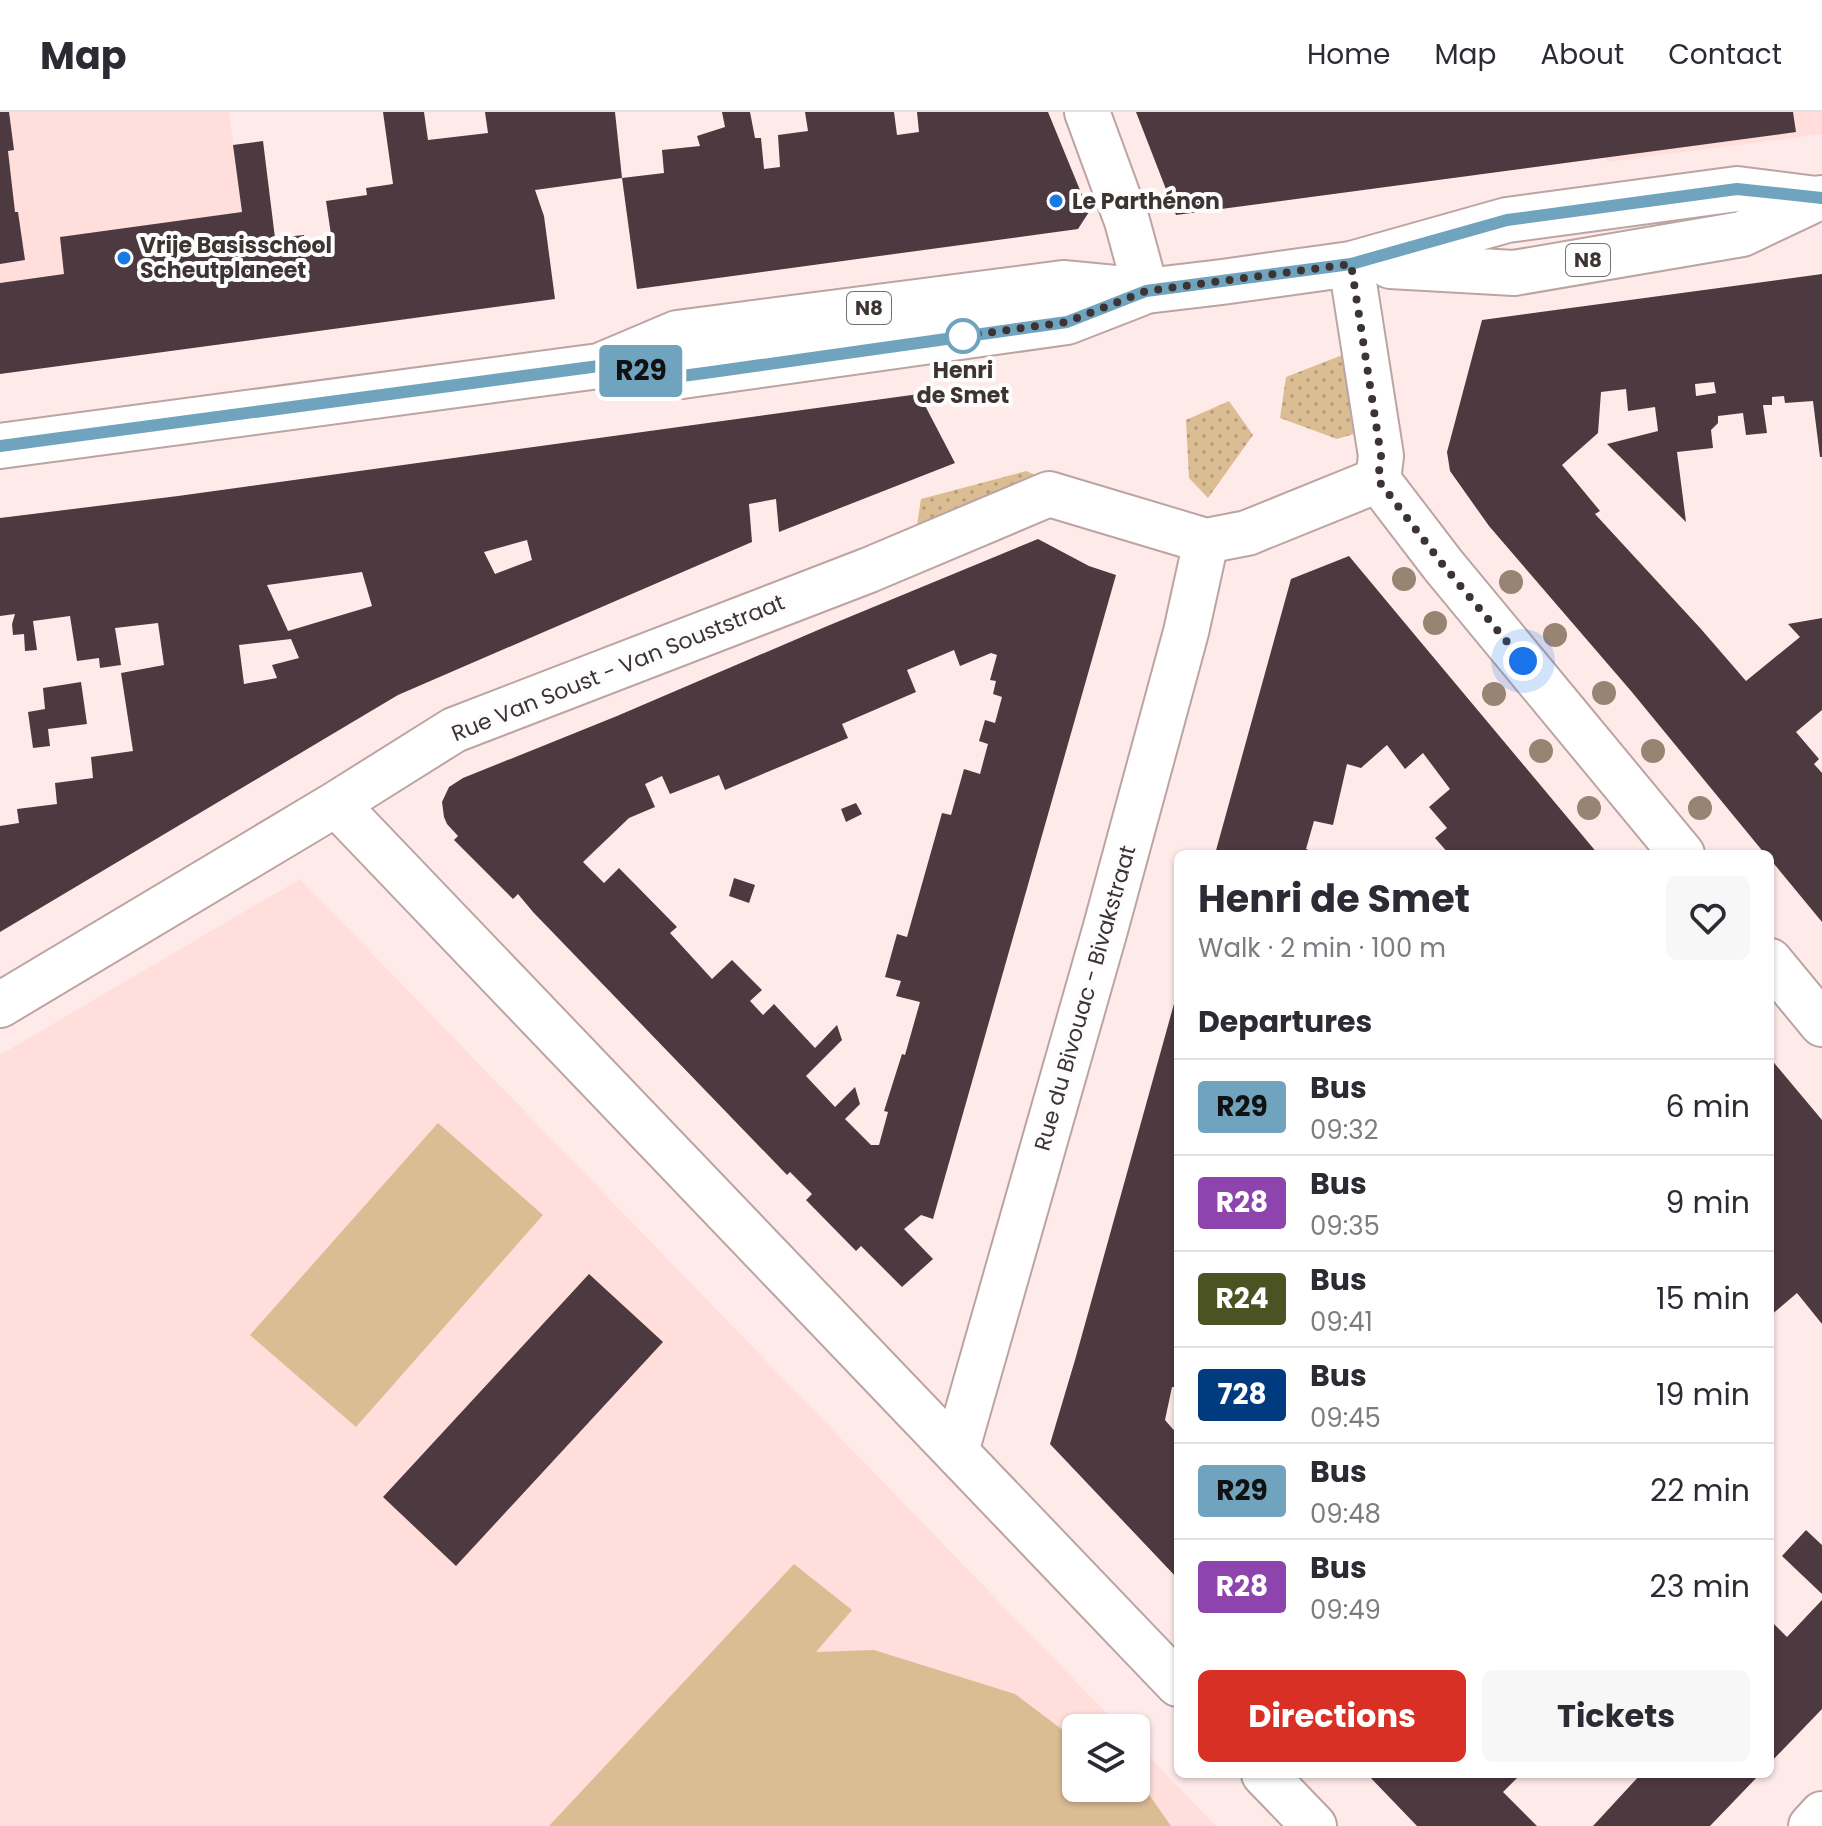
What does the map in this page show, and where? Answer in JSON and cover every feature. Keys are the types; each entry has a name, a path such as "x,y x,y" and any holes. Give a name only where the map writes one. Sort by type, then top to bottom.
{"street":[{"path":"1087,112 1127,221 1146,291"},
{"name":"N8","path":"0,446 599,366 677,333 1063,283 1146,291 1351,264 1507,220 1737,189 1819,198"},
{"path":"1351,264 1381,456 1378,480 1443,565 1679,850"},
{"path":"1206,541 1247,533 1378,480"},
{"name":"Rue Van Soust - Van Souststraat","path":"0,1005 454,730 869,570 1049,494 1206,541"},
{"name":"Rue du Bivouac - Bivakstraat","path":"956,1452 1105,930 1186,632 1206,541"},
{"path":"336,804 1174,1680"},
{"path":"1774,966 1822,1024"},
{"path":"1268,1778 1314,1826"},
{"path":"1811,1826 1822,1814"}],"shaded area":[{"name":"Vrije Basisschool Scheutplaneet","path":"0,112 229,112 242,212 0,374"},
{"path":"1600,112 1822,112 1822,134 1607,162"},
{"path":"1345,354 1357,433 1337,439 1280,418 1286,377"},
{"path":"1229,401 1253,435 1208,498 1189,478 1186,420"},
{"path":"1026,471 1043,478 916,531 921,499"},
{"path":"300,879 1107,1714 1062,1714 1062,1802 1150,1802 1150,1758 1216,1826 0,1826 0,1055"},
{"path":"438,1123 543,1215 356,1427 250,1335"},
{"path":"794,1564 852,1610 816,1652 874,1650 1015,1694 1062,1729 1062,1802 1150,1802 1150,1796 1171,1826 549,1826"}],"building":[{"path":"0,112 9,112 14,150 8,151 15,212 18,212 25,260 0,264"},
{"path":"383,112 424,112 428,140 488,133 485,112 615,112 622,178 535,190 544,216 555,299 0,374 0,283 64,274 60,237 242,212 233,145 263,141 275,238 304,235 305,245 332,241 326,201 367,195 366,188 393,184"},
{"path":"722,112 750,112 755,138 761,138 764,169 780,167 778,135 808,131 805,112 894,112 897,135 919,132 917,112 1048,112 1089,212 1078,229 637,289 622,178 664,173 662,150 700,146 697,136 725,127"},
{"path":"1136,112 1793,112 1796,132 1176,215"},
{"path":"1822,274 1822,457 1813,401 1785,403 1784,396 1772,397 1772,405 1763,405 1767,433 1746,435 1743,413 1718,416 1718,423 1711,430 1713,448 1677,452 1686,522 1607,444 1658,431 1655,407 1628,411 1626,389 1601,392 1598,433 1562,465 1600,511 1595,514 1746,681 1800,637 1788,624 1822,618 1822,710 1796,732 1819,759 1814,764 1822,773 1822,922 1774,864 1774,850 1762,850 1489,526 1450,471 1447,452 1482,320","holes":["1714,382 1716,393 1696,396 1695,384"]},
{"path":"919,394 955,463 779,532 776,499 749,504 752,542 398,695 0,932 0,826 19,823 17,809 57,804 55,783 93,778 91,757 133,751 121,673 164,665 158,623 115,628 121,665 100,668 99,658 77,661 70,616 33,621 37,650 25,651 24,634 13,635 15,614 0,616 0,518","holes":["527,540 532,560 495,574 484,552","362,572 372,606 288,631 267,585","291,639 299,658 272,665 277,678 244,684 239,645"]},
{"path":"1038,539 1089,566 1116,575 933,1219 921,1215 904,1229 933,1259 902,1287 861,1246 856,1251 806,1200 812,1194 790,1172 787,1175 518,894 513,899 454,840 458,836 447,824 442,802 449,787 463,778","holes":["954,650 960,666 991,653 997,655 990,680 996,681 993,694 1002,697 995,723 985,720 979,741 988,744 980,774 964,769 951,815 942,813 907,937 897,934 885,977 901,981 896,996 920,1002 884,1111 888,1112 879,1145 871,1145 845,1119 860,1104 855,1087 835,1107 806,1076 842,1040 837,1025 815,1048 774,1004 763,1015 750,1001 762,990 732,960 712,979 670,933 677,927 619,868 604,883 583,862 629,818 655,807 645,784 662,776 670,794 719,775 725,790 848,738 842,724 916,692 907,670"]},
{"path":"1349,556 1595,850 1446,850 1435,838 1447,828 1429,807 1450,789 1423,753 1405,769 1387,745 1361,768 1347,764 1333,825 1314,821 1306,849 1309,850 1216,850 1291,579"},
{"path":"81,682 87,724 48,729 50,746 33,748 28,712 45,709 43,688"},
{"path":"856,803 862,814 846,822 841,809"},
{"path":"734,878 755,885 749,903 729,896"},
{"path":"1174,1004 1174,1387 1165,1420 1174,1430 1174,1575 1050,1444"},
{"path":"1774,1063 1822,1120 1822,1324 1797,1293 1774,1313"},
{"path":"589,1274 663,1342 456,1566 383,1497"},
{"path":"1806,1530 1822,1545 1822,1594 1782,1556"},
{"path":"1822,1600 1822,1709 1774,1759 1774,1624 1787,1637"},
{"path":"1371,1778 1517,1778 1503,1792 1537,1826 1417,1826"},
{"path":"1637,1778 1756,1778 1710,1826 1593,1826"}],"bus line":[{"name":"R29","path":"0,446 599,366 682,376 712,372 1067,322 1146,291 1351,264 1507,220 1737,189 1822,198"}],"place":[{"name":"Le Parthénon","path":"1056,201"},
{"name":"Vrije Basisschool Scheutplaneet","path":"124,258"},
{"name":"Henri de Smet","path":"963,336"}],"route":[{"path":"963,336 949,338 1067,322 1146,291 1351,264 1381,456 1378,480 1443,565 1523,661"}]}
